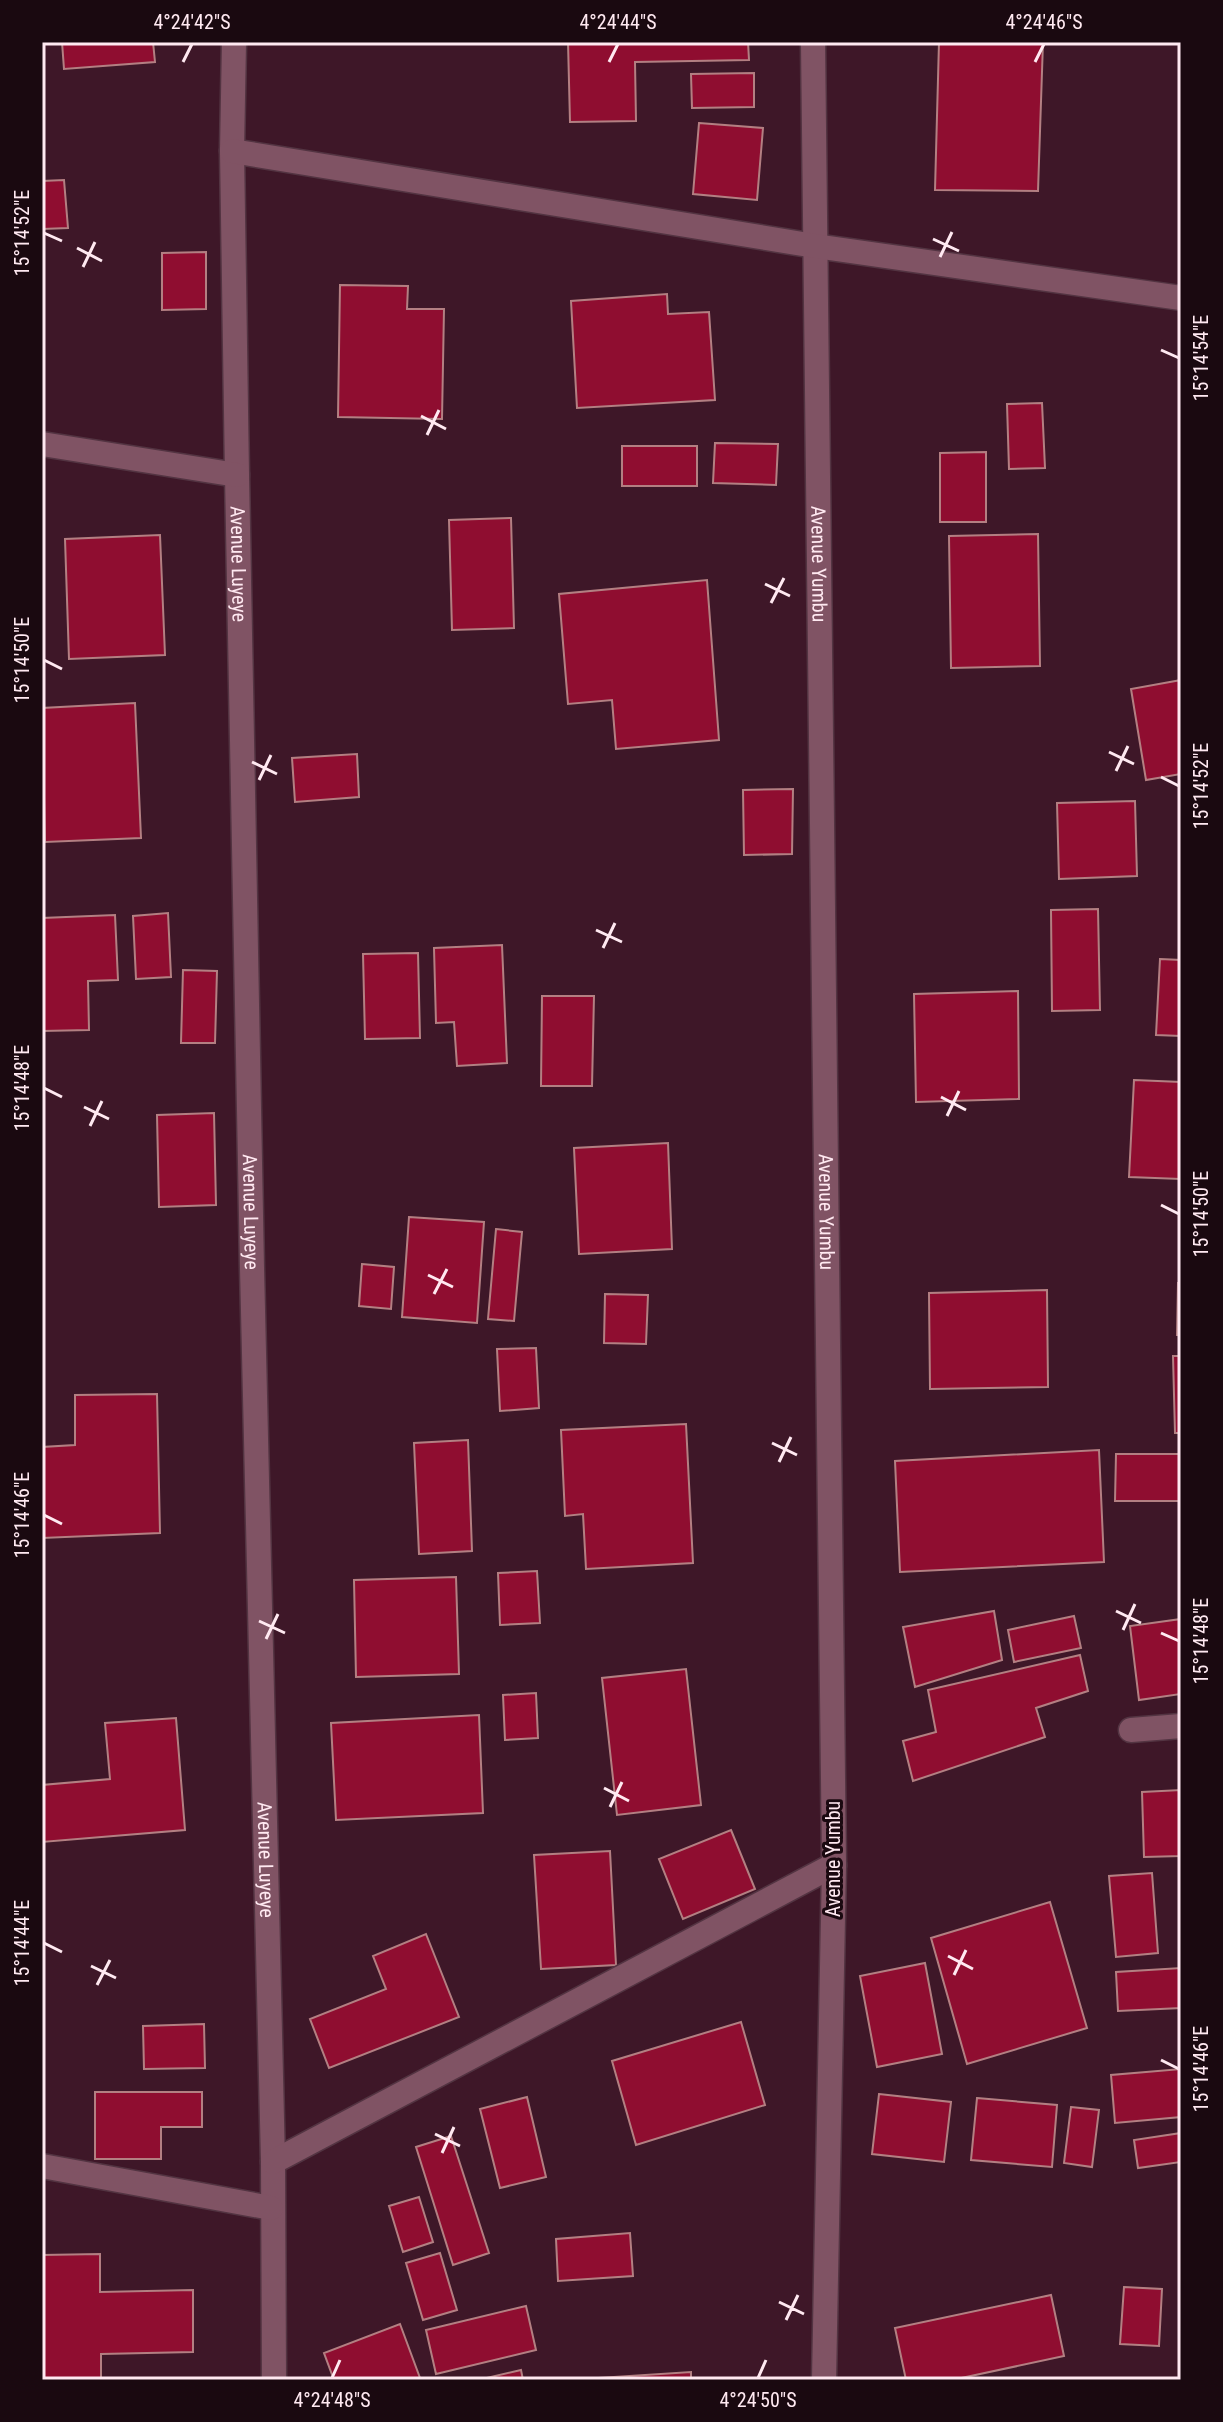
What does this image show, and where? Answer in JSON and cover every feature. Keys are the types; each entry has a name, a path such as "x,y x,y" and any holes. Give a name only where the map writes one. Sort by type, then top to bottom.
{"street":[{"name":"Avenue Luyeye","path":"234,42 232,151 237,475 273,2162 274,2380"},
{"name":"Avenue Yumbu","path":"813,42 834,1865 824,2380"},
{"path":"232,151 815,246 1181,298"},
{"path":"42,444 237,475"},
{"path":"1131,1730 1181,1726"},
{"path":"273,2162 834,1865"},
{"path":"42,2166 271,2208"}],"building":[{"path":"62,42 153,42 155,62 64,69"},
{"path":"568,42 748,42 749,60 635,62 636,121 570,122"},
{"path":"939,42 1043,42 1038,191 935,190"},
{"path":"754,73 754,107 692,108 691,74"},
{"path":"699,123 763,128 757,200 693,194"},
{"path":"64,180 68,228 42,229 42,181"},
{"path":"206,252 206,309 162,310 162,253"},
{"path":"340,285 408,286 407,309 444,309 442,419 338,417"},
{"path":"667,294 668,314 709,312 715,400 577,408 571,301"},
{"path":"1042,403 1045,468 1009,469 1007,404"},
{"path":"715,443 778,444 776,485 713,483"},
{"path":"622,446 697,446 697,486 622,486"},
{"path":"986,452 986,522 940,522 940,453"},
{"path":"511,518 514,628 452,630 449,520"},
{"path":"1038,534 1040,666 951,668 949,536"},
{"path":"160,535 165,655 69,659 65,539"},
{"path":"707,580 719,740 616,749 612,700 568,704 559,594"},
{"path":"1181,680 1181,774 1146,780 1131,689"},
{"path":"135,703 141,838 45,842 42,708"},
{"path":"357,754 359,797 295,802 292,758"},
{"path":"793,789 792,854 744,855 743,790"},
{"path":"1135,801 1137,876 1059,879 1057,803"},
{"path":"1098,909 1100,1010 1052,1011 1051,910"},
{"path":"168,913 171,977 136,979 133,916"},
{"path":"115,915 118,980 88,981 89,1030 42,1031 42,918"},
{"path":"502,945 507,1063 457,1066 454,1022 436,1023 434,948"},
{"path":"418,953 420,1038 365,1039 363,954"},
{"path":"1160,959 1181,960 1181,1036 1156,1035"},
{"path":"183,970 217,971 215,1043 181,1043"},
{"path":"1018,991 1019,1099 916,1102 914,994"},
{"path":"542,996 594,996 592,1086 541,1086"},
{"path":"1134,1080 1181,1082 1181,1179 1129,1177"},
{"path":"214,1113 216,1205 159,1207 157,1115"},
{"path":"668,1143 672,1249 579,1254 574,1148"},
{"path":"409,1217 484,1222 477,1323 402,1317"},
{"path":"496,1229 522,1232 514,1321 488,1319"},
{"path":"362,1264 394,1267 391,1309 359,1306"},
{"path":"1178,1283 1181,1283 1181,1335 1177,1335"},
{"path":"1047,1290 1048,1387 930,1389 929,1293"},
{"path":"605,1294 648,1295 646,1344 604,1343"},
{"path":"536,1348 539,1408 500,1411 497,1349"},
{"path":"1173,1356 1181,1356 1181,1433 1175,1433"},
{"path":"157,1394 160,1533 42,1538 42,1447 75,1445 75,1395"},
{"path":"686,1424 693,1563 586,1569 583,1514 565,1516 561,1430"},
{"path":"468,1440 472,1551 419,1554 414,1443"},
{"path":"1099,1450 1104,1562 900,1572 895,1461"},
{"path":"1116,1454 1181,1454 1181,1501 1115,1501"},
{"path":"537,1571 540,1623 500,1625 498,1573"},
{"path":"456,1577 459,1674 356,1677 354,1580"},
{"path":"994,1611 1002,1660 915,1687 903,1627"},
{"path":"1074,1616 1081,1648 1014,1662 1008,1630"},
{"path":"1181,1619 1181,1694 1139,1700 1130,1626"},
{"path":"1080,1655 1088,1691 1036,1708 1045,1737 913,1781 903,1741 936,1732 928,1690"},
{"path":"686,1669 701,1805 617,1815 602,1678"},
{"path":"536,1693 538,1738 505,1740 503,1695"},
{"path":"479,1715 483,1813 336,1820 331,1723"},
{"path":"176,1718 185,1830 42,1842 42,1785 110,1779 105,1723"},
{"path":"1181,1790 1181,1856 1144,1857 1142,1792"},
{"path":"731,1830 755,1889 683,1919 659,1859"},
{"path":"610,1851 616,1965 541,1969 534,1855"},
{"path":"1152,1873 1158,1953 1116,1957 1109,1876"},
{"path":"1050,1902 1087,2028 967,2064 931,1938"},
{"path":"426,1934 459,2017 329,2068 310,2019 386,1989 373,1956"},
{"path":"925,1963 942,2054 877,2067 860,1976"},
{"path":"1181,1968 1181,2008 1118,2011 1116,1972"},
{"path":"741,2022 765,2105 636,2145 612,2061"},
{"path":"204,2024 205,2068 144,2069 143,2026"},
{"path":"1181,2069 1181,2117 1115,2123 1111,2075"},
{"path":"95,2092 202,2092 202,2127 161,2127 161,2159 95,2159"},
{"path":"879,2094 951,2102 944,2162 872,2154"},
{"path":"527,2097 546,2177 500,2188 480,2109"},
{"path":"977,2098 1057,2105 1052,2167 971,2160"},
{"path":"1071,2107 1099,2110 1092,2167 1064,2163"},
{"path":"1181,2133 1181,2162 1138,2168 1134,2140"},
{"path":"451,2136 489,2253 453,2265 416,2147"},
{"path":"419,2197 433,2242 403,2252 389,2206"},
{"path":"630,2233 633,2276 558,2281 556,2239"},
{"path":"440,2253 457,2310 423,2320 406,2263"},
{"path":"100,2254 100,2292 193,2290 193,2352 101,2354 101,2380 42,2380 42,2255"},
{"path":"1124,2287 1162,2289 1159,2346 1120,2344"},
{"path":"1051,2295 1064,2356 952,2380 906,2380 895,2328"},
{"path":"526,2306 536,2350 436,2374 426,2330"},
{"path":"400,2324 420,2378 334,2380 324,2353"},
{"path":"521,2370 523,2380 478,2380"},
{"path":"691,2372 691,2380 599,2380 599,2378"}]}
